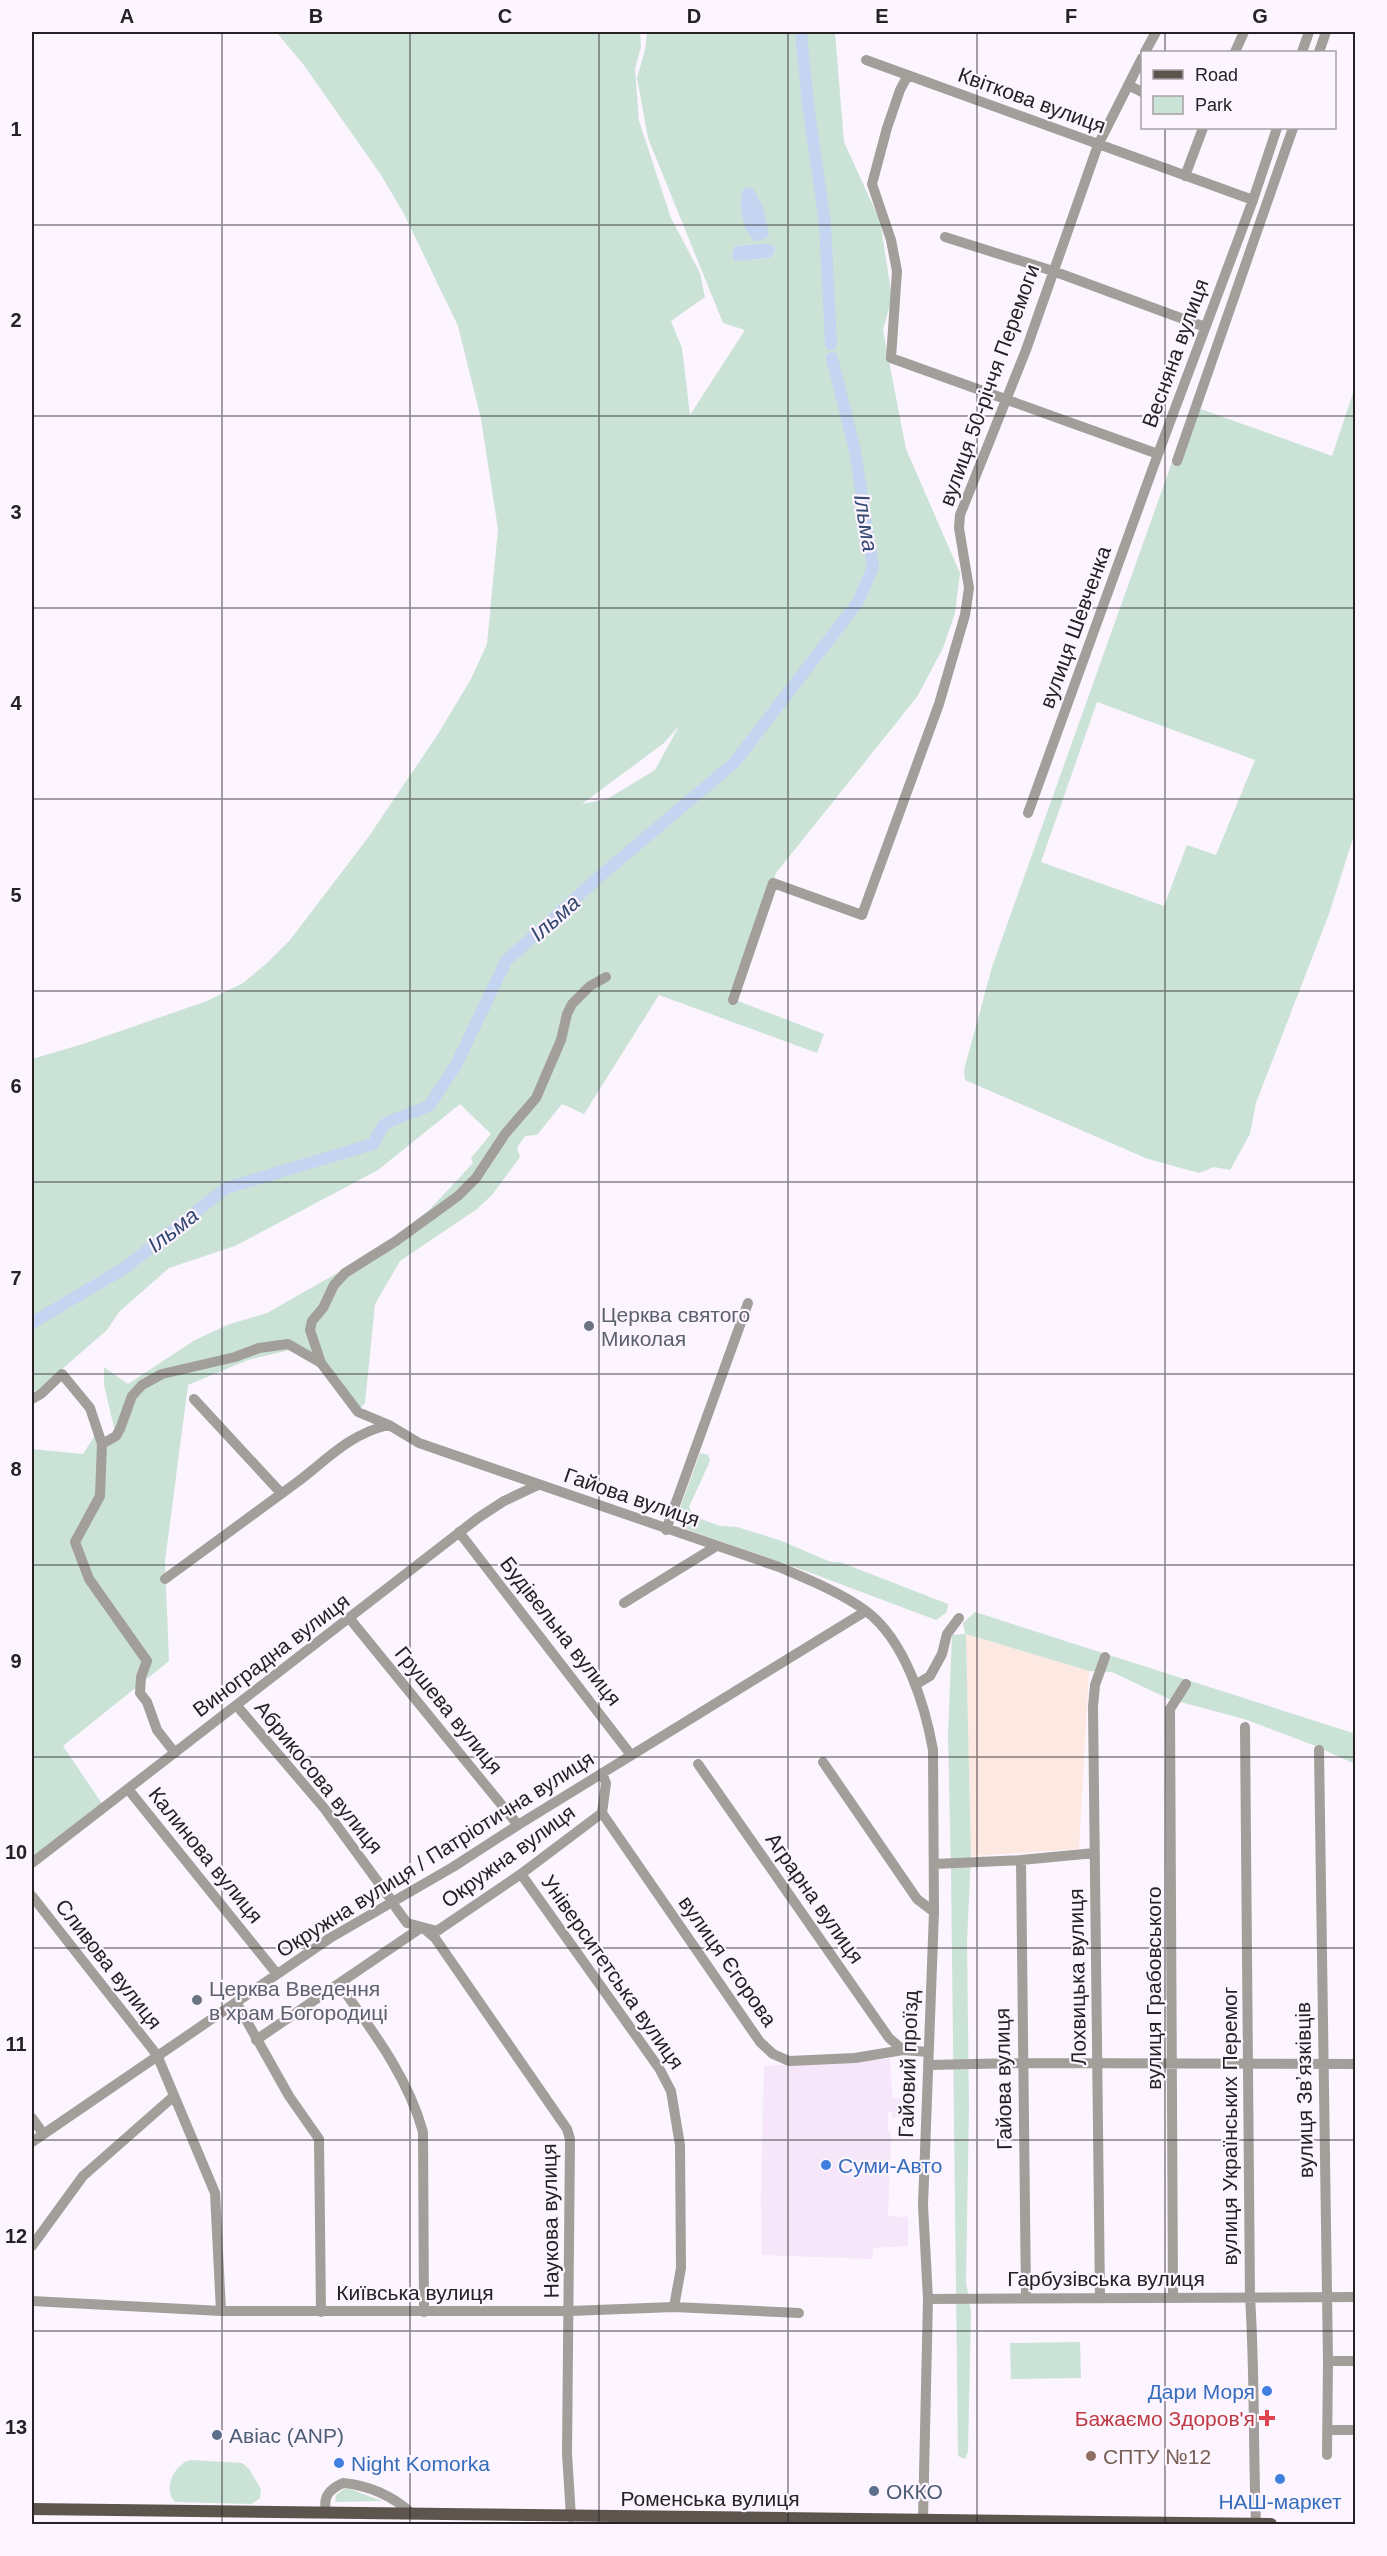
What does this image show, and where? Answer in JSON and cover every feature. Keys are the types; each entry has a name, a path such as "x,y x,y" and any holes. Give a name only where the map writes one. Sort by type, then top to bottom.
{"main road":[{"name":"Роменська вулиця","path":"32,2509 1270,2524"}],"street":[{"path":"1146,51 1156,32"},
{"path":"1235,51 1244,32"},
{"path":"1302,51 1309,32"},
{"path":"1319,51 1326,32"},
{"name":"Квіткова вулиця","path":"866,60 1252,200"},
{"name":"вулиця 50-річчя Перемоги","path":"733,1000 773,883 862,915 939,704 962,624 969,588 959,528 960,515 1026,350 1098,145 1141,62"},
{"name":"Весняна вулиця","path":"908,75 900,90 887,128 872,184 891,240 897,271 891,358 1158,454 1252,200"},
{"path":"1128,85 1141,91"},
{"path":"1185,176 1203,129"},
{"path":"1252,200 1277,129"},
{"path":"1177,461 1293,129"},
{"path":"945,237 1053,271 1205,327"},
{"name":"вулиця Шевченка","path":"1028,813 1158,454"},
{"path":"321,1363 310,1330 312,1322 334,1285 345,1273 396,1241 458,1196 476,1178 505,1134 536,1098 561,1040 567,1014 572,1004 590,986 606,977"},
{"path":"666,1530 748,1303"},
{"path":"102,1444 116,1436 132,1396 142,1385 162,1374 235,1357 259,1348 288,1344 321,1363"},
{"name":"Гайова вулиця","path":"321,1363 358,1412 389,1425 419,1443 787,1571 866,1611 901,1653 915,1685"},
{"path":"32,1399 41,1394 62,1374 90,1408 102,1444 100,1496 75,1542 89,1579 147,1661 141,1677 140,1693 147,1702 157,1731 175,1753"},
{"path":"194,1399 282,1493"},
{"path":"165,1580 352,1438 368,1430 389,1425"},
{"name":"Виноградна вулиця","path":"32,1863 350,1619 459,1532 504,1501 538,1485"},
{"name":"Будівельна вулиця","path":"459,1532 631,1755"},
{"path":"624,1603 715,1547"},
{"name":"Окружна вулиця / Патріотична вулиця","path":"32,2142 42,2132 330,1938 394,1904 866,1611"},
{"path":"915,1685 930,1676 942,1654 947,1634 959,1618"},
{"name":"Грушева вулиця","path":"350,1619 518,1825"},
{"name":"Лохвицька вулиця","path":"1100,2298 1093,1707 1095,1685 1105,1656"},
{"name":"вулиця Грабовського","path":"1173,2297 1170,1709 1186,1684"},
{"name":"Гайовий проїзд","path":"915,1685 933,1750 934,1912 923,2205 928,2300 923,2519"},
{"name":"Абрикосова вулиця","path":"237,1706 324,1808 408,1923 422,1928"},
{"name":"вулиця Українських Перемог","path":"1245,1727 1250,2297 1255,2369 1256,2524"},
{"name":"вулиця Звʼязківців","path":"1319,1750 1328,2361 1327,2455"},
{"path":"823,1762 917,1899 934,1912"},
{"name":"Аграрна вулиця","path":"698,1764 889,2038 903,2050"},
{"path":"602,1773 606,1783 602,1812"},
{"name":"Калинова вулиця","path":"128,1789 277,1974"},
{"name":"вулиця Єгорова","path":"602,1812 760,2042 772,2054 789,2061 855,2058 903,2050 927,2052"},
{"name":"Окружна вулиця","path":"256,2040 422,1928 436,1931 521,1874 602,1812"},
{"path":"934,1864 1021,1860 1095,1852"},
{"name":"Гайова вулиця","path":"1021,1860 1026,2298"},
{"name":"Університетська вулиця","path":"521,1874 659,2068 671,2091 680,2145 681,2211 681,2268 674,2307"},
{"name":"Сливова вулиця","path":"32,1896 157,2055 215,2193 221,2311"},
{"name":"Наукова вулиця","path":"422,1928 435,1938 567,2129 571,2152 567,2454 572,2517"},
{"path":"339,1984 390,2060 415,2103 423,2132 424,2312"},
{"path":"236,2002 289,2096 319,2139 321,2312"},
{"path":"928,2065 1356,2064"},
{"path":"32,2246 83,2176 174,2096"},
{"path":"32,2118 42,2132"},
{"name":"Гарбузівська вулиця","path":"928,2300 1356,2297"},
{"name":"Київська вулиця","path":"32,2301 221,2311 570,2312 674,2307 799,2313"},
{"path":"1328,2361 1356,2361"},
{"path":"1328,2430 1356,2430"},
{"path":"326,2512 324,2500 328,2493 343,2483 366,2487 385,2495 411,2513"}],"shaded area":[{"path":"966,1634 1089,1671 1079,1849 971,1856"},
{"name":"Суми-Авто","path":"890,2059 892,2098 913,2099 912,2118 892,2117 892,2112 888,2112 888,2132 891,2133 888,2216 908,2217 908,2246 873,2248 872,2259 762,2255 764,2066"}],"green space":[{"path":"276,32 640,32 641,47 635,69 639,121 671,218 700,273 705,297 671,321 682,348 690,415 745,330 723,323 648,138 637,78 645,50 647,32 835,32 844,142 880,221 892,297 883,330 906,449 960,573 955,613 943,648 917,697 776,873 733,999 824,1034 817,1053 659,995 584,1114 562,1104 537,1135 525,1136 517,1148 520,1157 492,1195 477,1209 400,1261 375,1304 365,1403 355,1414 316,1364 290,1350 248,1360 188,1385 165,1561 169,1661 63,1746 105,1808 32,1863 32,1449 83,1454 97,1432 102,1444 116,1436 104,1385 104,1367 128,1384 195,1340 230,1324 267,1313 376,1251 429,1210 473,1163 471,1158 491,1134 460,1104 378,1170 235,1246 169,1268 119,1312 107,1330 62,1369 41,1394 32,1389 32,1059 83,1044 207,1001 243,983 267,963 290,940 367,839 438,734 471,679 487,644 498,529 481,419 458,326 403,212 381,175 303,64","holes":["771,244 776,248 771,258 747,260 735,246","679,726 655,770 607,799 582,804 664,743"]},
{"path":"1355,387 1355,832 1329,914 1256,1103 1250,1134 1230,1170 1214,1167 1199,1173 1148,1159 965,1080 964,1070 992,967 1192,406 1332,456","holes":["1097,702 1255,760 1216,855 1187,845 1164,906 1041,862"]},
{"path":"700,1453 708,1455 710,1461 689,1507 693,1516 720,1526 737,1527 779,1540 831,1562 840,1562 948,1604 947,1612 936,1620 683,1528 680,1508"},
{"path":"975,1612 1356,1734 1355,1764 1313,1745 1244,1719 1169,1699 1112,1672 1089,1671 966,1634 971,1856 967,1941 969,2106 966,2282 971,2312 968,2452 965,2459 958,2456 948,1734 952,1635 965,1634 963,1623"},
{"path":"1080,2342 1081,2378 1011,2379 1010,2343"},
{"path":"191,2460 242,2463 249,2469 261,2489 260,2498 252,2504 175,2502 170,2490 172,2477 180,2466"},
{"path":"344,2489 350,2489 382,2501 335,2502 336,2495"}],"water":[{"path":"748,187 753,189 763,206 769,235 765,239 754,241 744,224 741,197 742,191"},
{"path":"771,244 776,248 771,258 734,261 732,255 735,246"}],"waterway":[{"name":"Ільма","path":"801,32 808,105 825,223 831,344"},
{"name":"Ільма","path":"32,1323 126,1267 226,1188 373,1144 383,1126 390,1121 429,1106 456,1065 506,961 599,877 734,763 858,602 873,567 855,451 832,358"}],"place":[{"name":"Церква святого Миколая","path":"589,1326"},
{"name":"Церква Введення в храм Богородиці","path":"197,2000"},
{"name":"Суми-Авто","path":"826,2165"},
{"name":"Дари Моря","path":"1267,2391"},
{"name":"Бажаємо Здоров'я","path":"1267,2418"},
{"name":"Авіас (ANP)","path":"217,2435"},
{"name":"СПТУ №12","path":"1091,2456"},
{"name":"Night Komorka","path":"339,2463"},
{"name":"НАШ-маркет","path":"1280,2479"},
{"name":"ОККО","path":"874,2491"}]}
